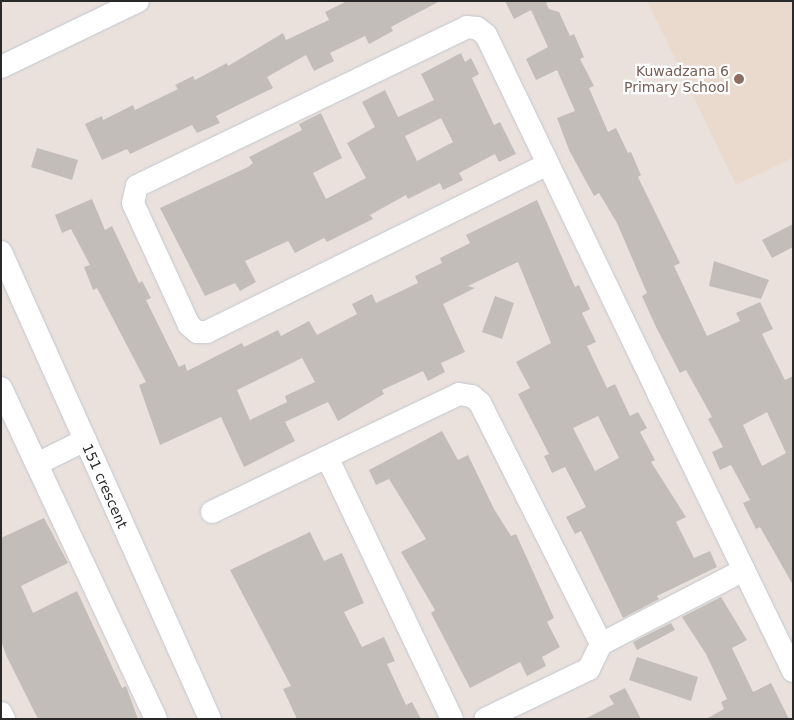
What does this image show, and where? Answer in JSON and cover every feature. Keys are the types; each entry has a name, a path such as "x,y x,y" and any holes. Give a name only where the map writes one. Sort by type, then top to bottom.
{"street":[{"path":"1,66 138,1"},
{"path":"548,164 207,332 197,332 189,325 133,202 137,186 467,27 486,35 793,670"},
{"name":"151 crescent","path":"1,252 210,719"},
{"path":"1,388 156,719"},
{"path":"212,512 459,394 472,396 480,403 601,644"},
{"path":"37,464 84,440"},
{"path":"326,457 452,719"},
{"path":"484,719 589,669 601,644 744,570"},
{"path":"1,713 4,719"}],"shaded area":[{"name":"Kuwadzana 6 Primary School","path":"647,1 793,1 793,158 736,185"}],"building":[{"path":"347,1 440,1 391,27 393,31 369,44 365,36 330,53 334,61 314,71 306,55 267,77 273,88 216,116 220,123 197,133 192,125 130,154 127,149 102,160 85,124 102,116 103,120 133,105 135,110 178,89 175,85 193,76 195,80 227,63 228,66 283,33 286,40 329,20 325,12"},
{"path":"505,1 550,1 546,3 549,9 559,12 570,36 574,34 584,57 580,59 594,86 589,88 608,132 616,128 628,153 631,152 641,175 638,177 680,263 674,266 707,336 740,321 736,313 760,302 773,329 762,334 785,380 793,376 793,585 760,527 756,529 743,503 750,500 731,465 720,470 712,452 723,447 708,419 712,417 686,370 680,373 656,327 642,296 647,293 617,223 599,193 594,196 569,150 557,118 575,111 557,70 536,80 526,59 548,47 531,10 514,19","holes":["767,412 786,453 762,466 743,425"]},
{"path":"461,53 465,62 471,58 479,74 472,78 494,125 500,122 516,154 499,162 495,154 459,173 463,180 443,190 440,183 408,199 406,195 370,215 373,219 327,242 324,238 295,253 288,241 245,261 256,282 240,291 235,283 205,296 160,208 248,167 253,163 249,157 302,130 299,124 321,113 342,158 313,173 326,199 366,178 347,143 375,127 362,102 385,90 398,117 434,100 421,74","holes":["441,118 453,142 417,161 405,136"]},
{"path":"37,148 78,160 72,180 31,167"},
{"path":"92,199 105,230 112,226 139,283 142,281 151,298 146,300 179,367 185,364 187,371 242,343 244,347 278,330 281,336 309,321 317,335 357,314 352,304 372,294 376,303 418,283 415,276 442,263 440,258 470,243 466,235 537,200 575,287 579,285 590,309 582,313 596,342 587,346 607,388 615,384 630,416 638,412 647,428 640,432 655,460 651,462 686,517 676,522 694,558 710,551 717,567 657,596 659,599 623,618 581,531 575,534 566,517 586,507 565,467 552,473 544,456 549,454 518,394 530,388 516,362 551,343 518,262 468,286 475,288 443,304 465,352 441,363 445,372 428,381 423,371 382,390 384,394 338,421 328,402 285,422 295,441 244,467 221,417 160,445 139,385 146,382 97,288 93,290 84,267 90,265 71,229 62,233 55,215","holes":["302,358 315,382 285,396 287,402 250,420 237,390","598,416 619,458 595,471 573,428"]},
{"path":"793,224 793,247 772,258 762,240"},
{"path":"714,261 769,280 761,299 709,286"},
{"path":"495,296 514,303 502,339 482,332"},
{"path":"442,431 458,460 468,455 494,509 511,536 516,534 554,618 547,622 560,647 542,657 546,666 527,676 520,662 470,688 431,613 435,610 401,552 426,539 389,479 376,485 369,470"},
{"path":"44,518 68,563 21,586 33,613 77,591 122,688 126,686 138,719 38,719 6,655 1,640 1,538"},
{"path":"310,532 324,561 342,553 364,603 344,612 362,647 384,637 395,661 387,664 406,705 412,702 421,719 297,719 283,689 291,686 230,570"},
{"path":"721,597 747,640 732,648 753,692 771,683 789,719 706,719 724,709 721,702 727,699 706,654 682,617"},
{"path":"671,623 675,630 637,650 633,642"},
{"path":"637,657 698,677 691,701 629,680"},
{"path":"625,688 641,719 585,719 614,704 609,696"}],"place":[{"name":"Kuwadzana 6 Primary School","path":"739,79"}]}
